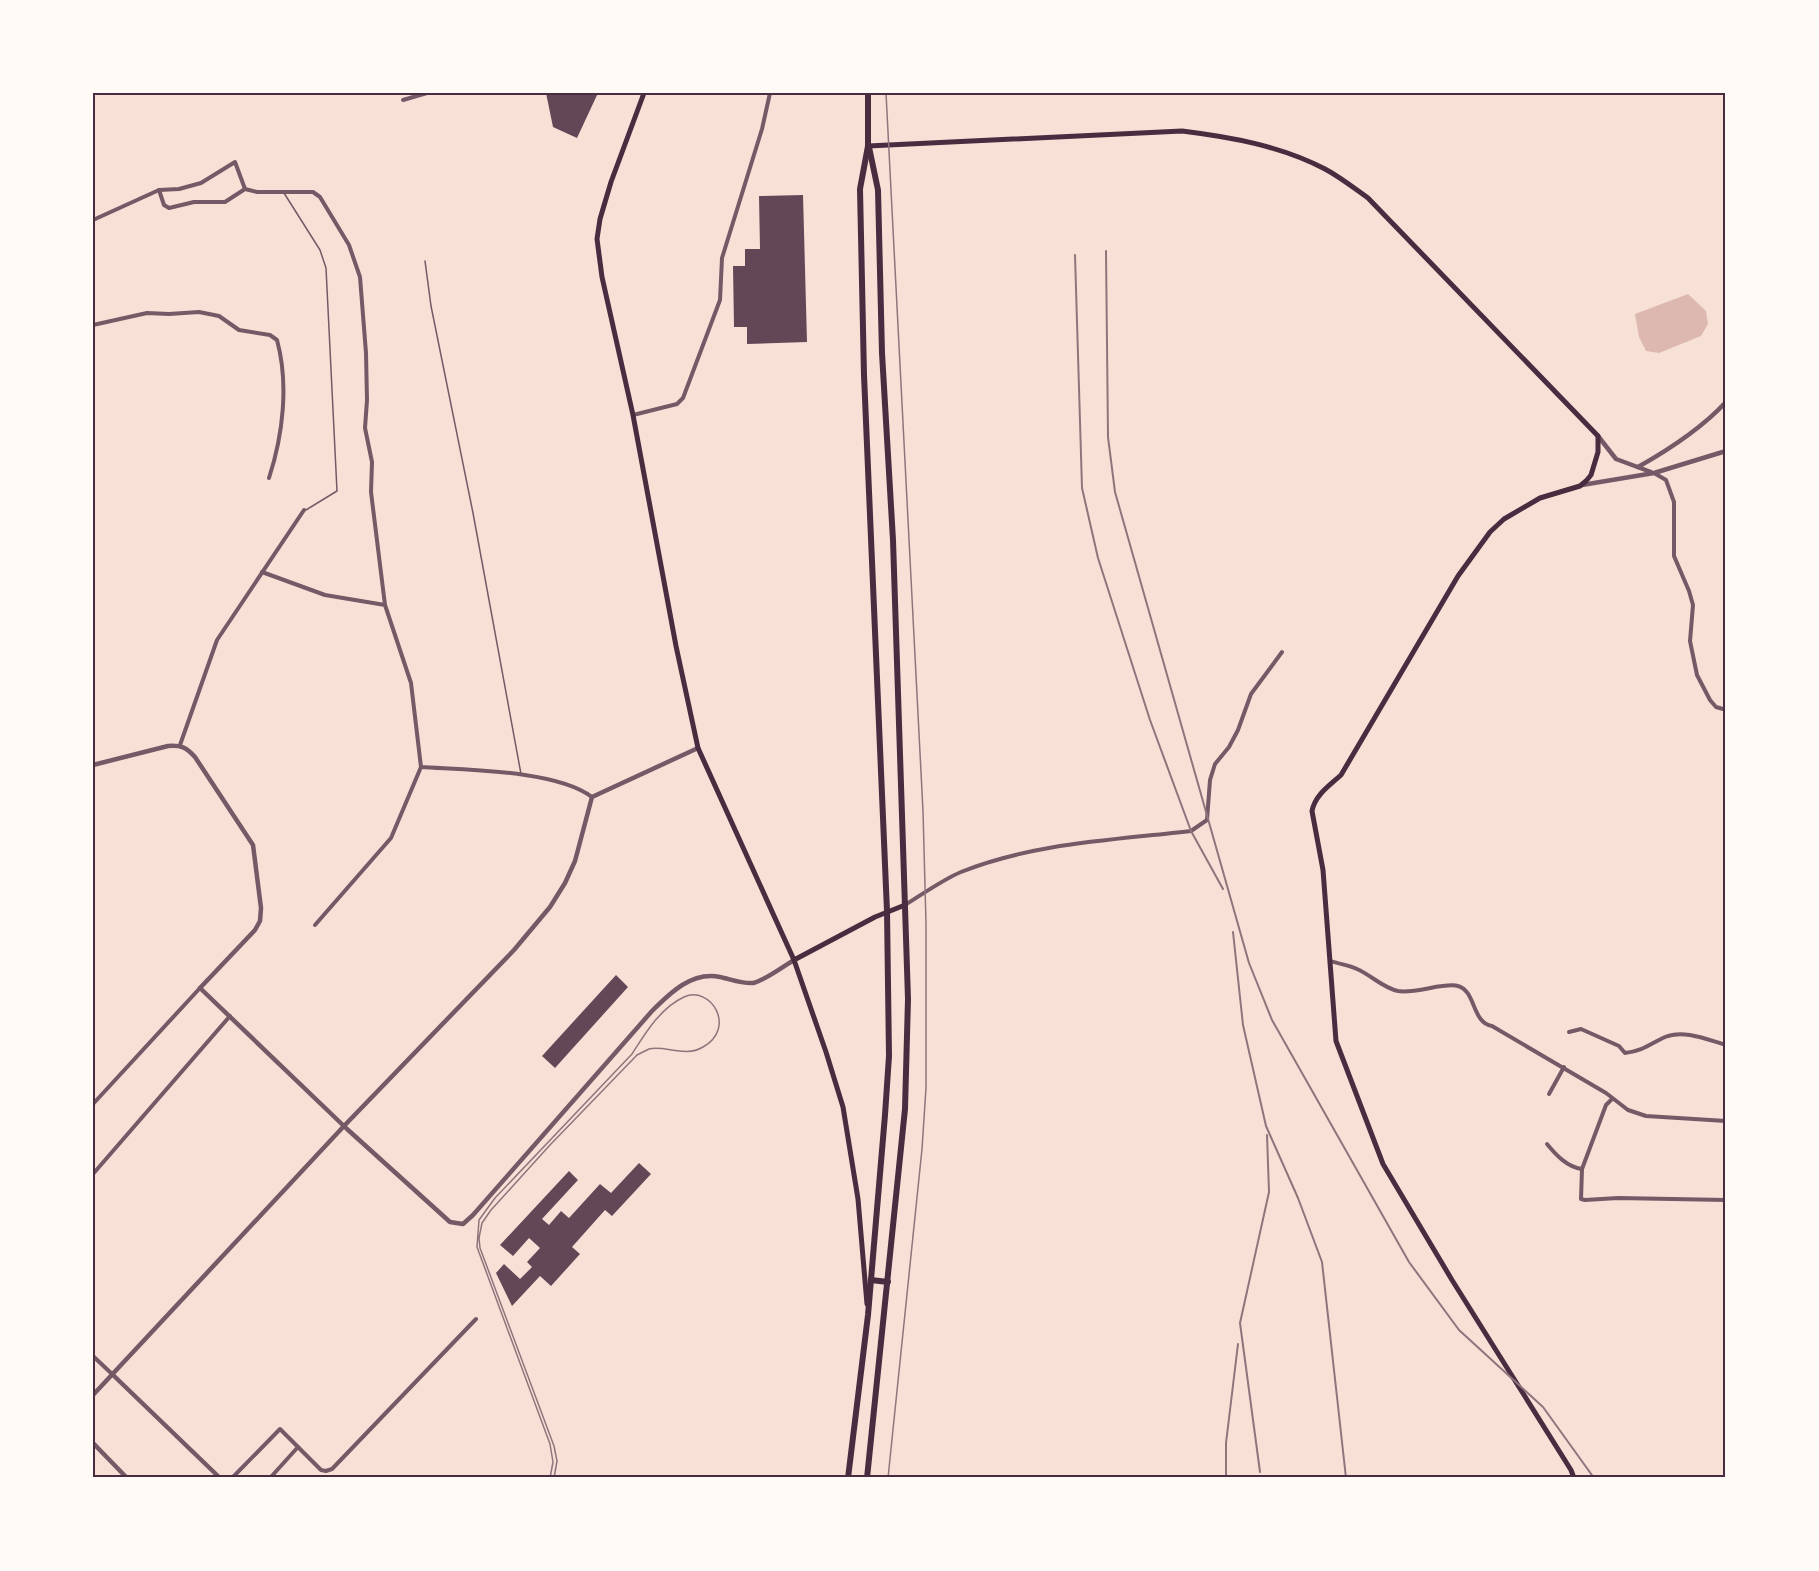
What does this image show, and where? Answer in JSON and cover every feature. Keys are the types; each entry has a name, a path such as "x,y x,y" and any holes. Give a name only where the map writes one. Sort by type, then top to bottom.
{"main road":[{"path":"644,93 611,182 600,219 597,239 602,277 633,415 676,646 698,748 794,960 843,1107 858,1199 868,1314"},
{"path":"848,1478 868,1314 889,1056 887,911 864,375 860,189 868,146 868,93"},
{"path":"868,146 1182,131 1226,136 1275,148 1324,169 1368,198 1598,436 1598,452 1591,475 1580,486 1540,498 1504,519 1490,532 1458,576 1341,775 1320,795 1313,804 1312,812 1323,870 1336,1041 1384,1168 1574,1478"},
{"path":"867,1478 885,1316 905,1109 908,1054 893,540 882,353 878,190 868,146"},
{"path":"794,960 887,911 905,905"},
{"path":"871,1280 888,1282"}],"street":[{"path":"407,93 403,100 427,93"},
{"path":"633,415 676,404 683,398 687,389 720,300 722,258 762,129 770,93"},
{"path":"93,220 159,190 179,189 201,183 235,162 245,189"},
{"path":"159,190 164,205 169,208 194,202 225,202 245,189"},
{"path":"245,189 257,192 317,193 349,245 360,277 366,353 365,428 372,462 371,492 385,605 411,683 421,767 391,838 315,926"},
{"path":"93,325 147,313 199,312 219,316 239,330 270,335 277,340 283,378 283,404 275,459 269,478"},
{"path":"1638,467 1665,452 1698,428 1726,402"},
{"path":"1598,436 1616,459 1654,473 1666,480 1674,502 1674,556 1693,605 1690,641 1697,675 1710,700 1716,707 1724,709"},
{"path":"1580,486 1654,473 1726,451"},
{"path":"180,745 217,640 304,510"},
{"path":"262,572 325,595 385,605"},
{"path":"905,905 959,873 998,860 1047,848 1191,831 1207,820 1210,780 1215,764 1229,747 1238,730 1251,694 1282,652"},
{"path":"93,765 155,748 180,745 188,749 253,845 261,908 260,921 255,930 93,1104"},
{"path":"592,796 698,748"},
{"path":"421,767 521,774 572,785 592,796"},
{"path":"93,1395 344,1126 514,950 550,907 575,861 592,796"},
{"path":"200,988 344,1126 450,1222 463,1224 670,993 688,981 703,977 717,976 753,982 794,960"},
{"path":"1331,961 1358,969 1397,991 1416,991 1457,985 1466,990 1485,1025 1492,1026 1564,1067 1606,1093 1628,1110 1646,1116 1726,1121"},
{"path":"93,1174 231,1016"},
{"path":"1569,1032 1581,1029 1618,1046 1625,1053 1639,1051 1667,1036 1680,1034 1704,1038 1726,1046"},
{"path":"1549,1094 1564,1067"},
{"path":"1612,1099 1606,1105 1582,1169 1581,1198 1585,1200 1618,1198 1726,1200"},
{"path":"1547,1144 1556,1155 1574,1168 1582,1169"},
{"path":"232,1478 280,1429 321,1470 332,1469 476,1319"},
{"path":"93,1356 220,1478"},
{"path":"93,1443 127,1478"},
{"path":"270,1478 298,1447"}],"lane":[{"path":"284,192 323,258 327,280 337,491 304,510"},
{"path":"424,261 521,774"}],"shaded area":[{"path":"1688,294 1706,311 1708,324 1701,336 1659,353 1646,351 1639,337 1635,314"}],"building":[{"path":"546,93 598,93 577,138 553,127"},
{"path":"803,195 807,342 747,344 747,327 734,327 733,266 745,266 745,249 760,249 759,196"},
{"path":"616,975 628,987 555,1068 542,1056"},
{"path":"639,1163 651,1174 612,1216 605,1210 572,1247 580,1254 551,1286 540,1276 512,1306 496,1273 504,1264 520,1279 532,1267 527,1262 540,1248 529,1238 513,1256 500,1245 569,1171 578,1180 542,1219 549,1225 561,1211 569,1218 600,1184 611,1193"}],"tram line":[{"path":"886,93 923,811 926,924 926,1088 922,1149 888,1478"},
{"path":"550,1478 553,1462 550,1444 477,1247 479,1220 495,1198 632,1054 660,1015 684,997 694,995 703,997 716,1010 719,1020 713,1039 696,1050 655,1048 637,1055 550,1145 482,1223 480,1248 554,1446 557,1461 554,1478"}],"railway":[{"path":"1106,251 1108,437 1115,492 1249,963 1272,1020 1409,1262 1459,1330 1543,1407 1594,1478"},
{"path":"1075,255 1082,488 1098,558 1150,720 1191,831 1223,889"},
{"path":"1233,932 1243,1025 1266,1126 1298,1198 1322,1262 1346,1478"},
{"path":"1260,1472 1240,1323 1269,1192 1267,1135"},
{"path":"1226,1478 1226,1443 1238,1344"}]}
